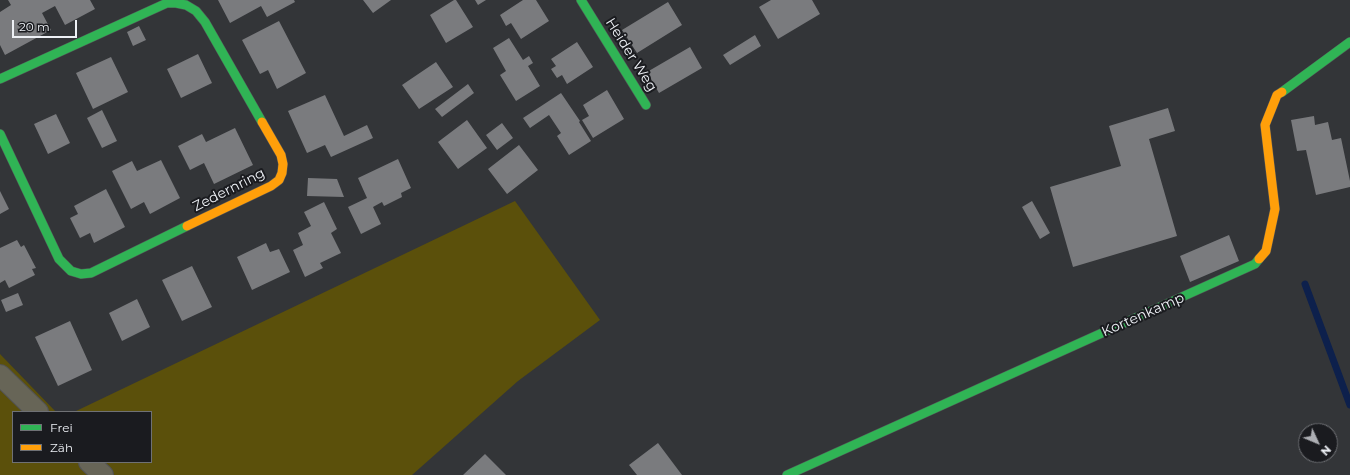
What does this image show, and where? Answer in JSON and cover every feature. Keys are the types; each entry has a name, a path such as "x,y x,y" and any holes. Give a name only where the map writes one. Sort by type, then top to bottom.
{"street":[{"name":"Heider Weg","path":"581,0 646,105"},
{"name":"Zedernring","path":"0,79 167,3 186,5 196,11 209,28 280,155 283,164 282,173 278,180 271,186 91,273 81,274 71,271 59,259 0,134"},
{"name":"Kortenkamp","path":"787,475 1255,264 1266,251 1275,209 1265,125 1277,95 1350,42"},
{"path":"0,375 37,411"},
{"path":"90,463 103,475"}],"shaded area":[{"path":"515,201 600,320 518,381 412,475 0,475 0,354 55,411 12,411 12,463 152,463 152,411 76,411"}],"building":[{"path":"8,0 90,0 95,9 65,25 55,6 42,13 51,30 5,55 0,45 0,12 11,5"},
{"path":"218,0 294,0 295,2 267,17 261,6 230,23"},
{"path":"363,0 391,0 373,13"},
{"path":"456,0 473,27 446,43 430,15"},
{"path":"475,0 486,0 478,5"},
{"path":"523,0 536,0 549,21 521,39 511,23 506,26 500,15"},
{"path":"771,0 812,0 820,14 778,39 759,7"},
{"path":"668,2 682,25 637,53 622,30"},
{"path":"279,21 306,73 277,89 268,70 260,74 242,40"},
{"path":"139,26 146,40 133,46 127,32"},
{"path":"755,35 761,46 730,65 723,55"},
{"path":"509,38 523,60 529,56 533,63 528,66 540,86 516,101 500,75 506,71 493,48"},
{"path":"577,42 593,67 567,84 562,75 557,78 551,69 556,66 551,59"},
{"path":"690,47 702,68 659,93 647,72"},
{"path":"198,54 212,83 181,98 167,69"},
{"path":"111,57 128,92 93,109 76,73"},
{"path":"436,62 453,87 419,109 402,85"},
{"path":"468,84 474,93 442,117 435,109"},
{"path":"607,90 624,119 593,138 582,120 589,116 583,105"},
{"path":"561,93 580,121 579,122 591,141 569,155 557,136 561,133 549,115 530,128 523,118"},
{"path":"325,95 344,136 367,125 373,138 331,157 325,145 307,153 288,111"},
{"path":"1168,108 1175,131 1149,139 1177,236 1073,267 1050,187 1121,166 1109,126"},
{"path":"102,110 117,141 102,148 87,118"},
{"path":"56,114 70,143 48,154 34,124"},
{"path":"1314,116 1315,125 1328,122 1332,140 1341,138 1350,187 1316,195 1306,150 1297,151 1291,120"},
{"path":"467,120 487,148 458,169 438,142"},
{"path":"502,123 513,138 497,150 486,135"},
{"path":"235,128 253,165 214,184 204,163 190,170 178,146 202,134 206,142"},
{"path":"519,145 538,170 507,194 488,169"},
{"path":"398,159 411,188 401,193 402,197 384,206 382,202 373,207 381,224 361,234 348,207 367,198 358,178"},
{"path":"161,160 180,198 150,214 144,202 131,209 112,171 132,161 137,171"},
{"path":"308,178 337,179 344,197 307,196"},
{"path":"106,189 125,227 94,243 90,233 80,238 70,218 78,214 74,206"},
{"path":"0,191 9,209 0,214"},
{"path":"1032,201 1050,233 1040,239 1022,207"},
{"path":"324,202 337,229 331,233 341,253 320,263 323,268 305,277 293,250 303,245 298,233 311,226 304,212"},
{"path":"1229,235 1239,261 1190,282 1180,256"},
{"path":"17,240 21,247 24,245 36,268 32,269 35,275 9,288 5,280 0,283 0,248"},
{"path":"266,243 270,252 279,249 290,272 252,290 237,257"},
{"path":"192,266 212,307 182,321 162,280"},
{"path":"18,293 23,305 6,312 1,300"},
{"path":"137,299 150,327 122,341 109,313"},
{"path":"70,321 92,370 58,386 35,337"},
{"path":"658,443 682,475 637,475 629,465"},
{"path":"485,454 506,475 463,475"}],"waterway":[{"path":"1305,284 1350,405"}],"traffic: fast":[{"path":"581,0 646,105"},
{"path":"0,79 167,3 176,3 186,5 196,11 205,22 262,122"},
{"path":"1282,92 1350,42"},
{"path":"0,134 59,259 71,271 81,274 91,273 187,226"},
{"path":"787,475 1255,264 1259,259"}],"traffic: slow":[{"path":"1259,259 1266,251 1275,209 1265,125 1277,95 1282,92"},
{"path":"187,226 271,186 279,180 282,173 283,164 281,155 262,122"}]}
